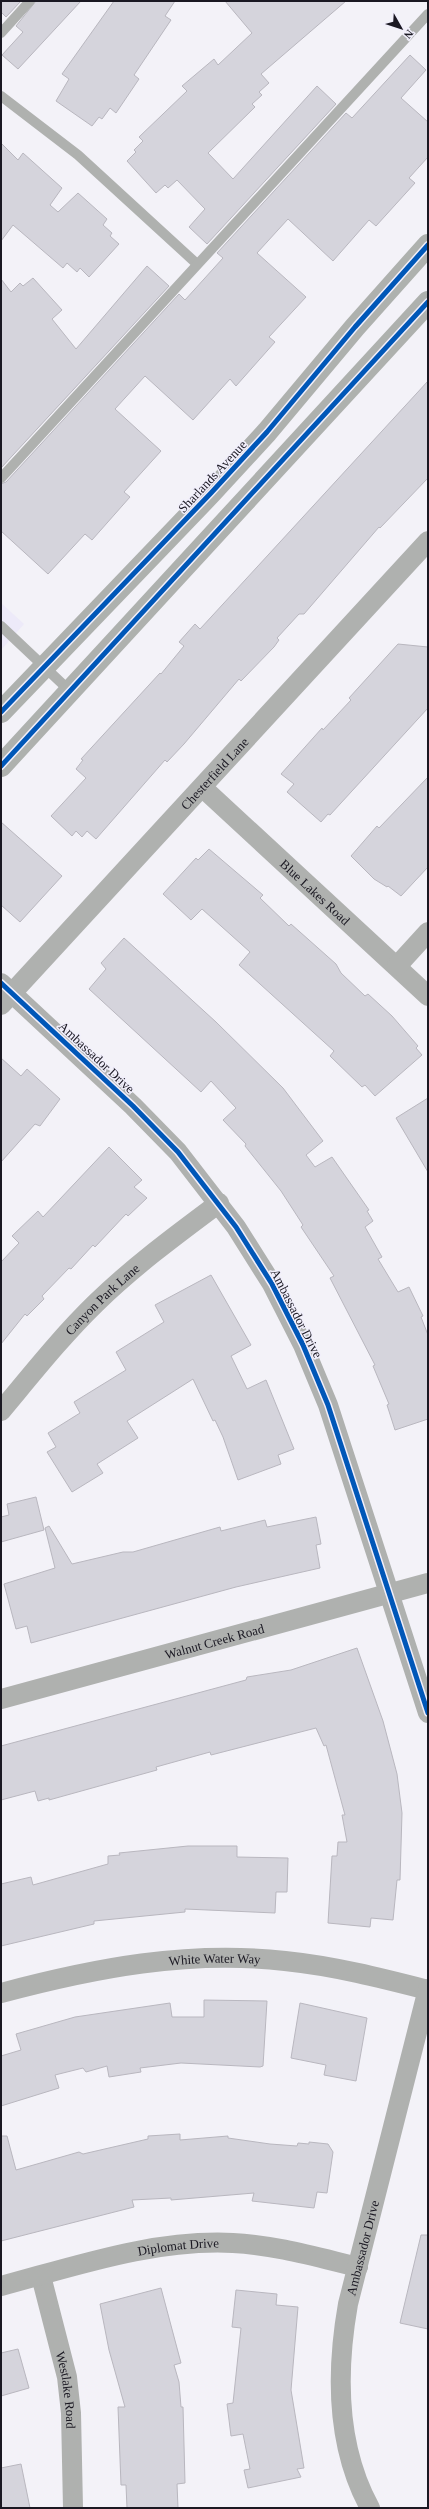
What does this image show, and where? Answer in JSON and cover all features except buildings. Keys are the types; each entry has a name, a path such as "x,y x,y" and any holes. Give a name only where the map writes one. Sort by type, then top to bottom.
{"main road":[{"name":"Sharlands Avenue","path":"1,712 148,561 267,432 355,327 428,245"},
{"path":"1,766 428,302"}],"street":[{"name":"Chesterfield Lane","path":"4,994 203,788 428,542"},
{"name":"Blue Lakes Road","path":"203,788 428,996"},
{"path":"397,966 428,932"},
{"name":"Ambassador Drive","path":"4,994 133,1106 178,1152 218,1203 272,1284 303,1345 328,1404 428,1714"},
{"name":"Canyon Park Lane","path":"1,1411 54,1347 96,1303 143,1260 218,1203"},
{"name":"Walnut Creek Road","path":"1,1699 390,1595 428,1583"},
{"name":"White Water Way","path":"1,1993 116,1966 172,1959 231,1957 285,1960 342,1969 428,1989"},
{"name":"Ambassador Drive","path":"370,2508 353,2465 344,2426 340,2382 341,2342 358,2267 428,1989"},
{"name":"Diplomat Drive","path":"1,2286 145,2249 189,2244 233,2243 280,2248 358,2267"},
{"name":"Westlake Road","path":"40,2276 67,2377 70,2413 73,2508"}],"lane":[{"path":"1,33 30,1"},
{"path":"1,478 428,14"},
{"path":"1,96 78,155 197,264"},
{"path":"1,628 70,692"}],"shaded area":[{"path":"1,603 24,624 1,650"}],"cycle path":[{"path":"1,712 211,493 267,432 355,327 428,245"},
{"path":"1,766 428,302"},
{"path":"1,983 133,1106 178,1152 236,1227 272,1284 303,1345 328,1405 428,1713"}]}
